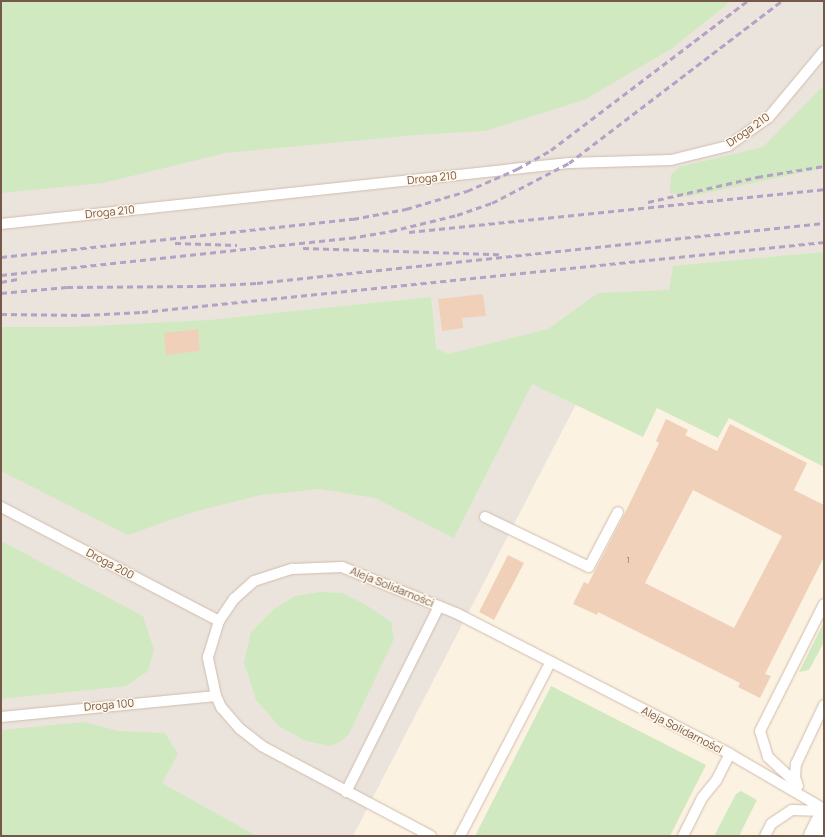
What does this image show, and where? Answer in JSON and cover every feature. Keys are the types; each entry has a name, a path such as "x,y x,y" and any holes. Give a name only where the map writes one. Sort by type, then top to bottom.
{"street":[{"path":"815,836 824,818"}],"lane":[{"name":"Droga 210","path":"1,224 569,163 671,160 728,146 769,116 824,51"},
{"name":"Droga 200","path":"1,507 219,621"},
{"path":"485,517 589,567 618,512"},
{"name":"Aleja Solidarności","path":"431,836 262,746 240,729 221,707 216,696 208,657 219,621 234,599 254,581 292,569 342,567 439,606 730,754 824,810"},
{"path":"824,604 760,731 768,757 824,810"},
{"path":"346,792 439,606"},
{"path":"460,836 550,662"},
{"name":"Droga 100","path":"1,717 216,696"},
{"path":"797,784 796,764 824,705"},
{"path":"683,836 702,798 716,781 730,754"},
{"path":"765,836 771,824 792,810 824,810"}],"shaded area":[{"path":"1,1 824,1 824,423 621,317 353,836 1,836"}],"green space":[{"path":"1,1 730,2 671,49 584,100 485,131 416,135 226,153 103,183 1,193"},
{"path":"824,85 824,168 687,197 670,193 671,175 679,167 763,147"},
{"path":"824,252 824,467 729,418 718,438 657,408 643,437 532,384 454,538 375,498 320,489 261,495 193,512 128,535 1,471 1,327 73,327 209,320 431,297 436,348 448,354 548,329 598,293 669,290 673,266"},
{"path":"1,541 143,616 154,650 148,671 126,686 1,699"},
{"path":"320,592 343,593 366,605 391,622 394,639 349,734 340,742 330,746 306,741 280,727 256,700 244,662 251,632 274,609 295,596"},
{"path":"824,622 824,642 809,670 799,672"},
{"path":"551,686 706,765 670,836 475,836"},
{"path":"84,722 119,731 165,733 178,754 162,783 257,836 1,836 1,730"},
{"path":"741,791 757,800 739,836 714,836 736,794"}],"building":[{"path":"483,294 486,316 462,318 463,328 442,331 438,299"},
{"path":"198,329 200,351 166,355 164,333"},
{"path":"666,419 688,430 685,435 717,451 730,424 807,463 794,490 824,505 824,557 765,674 771,676 760,698 738,687 740,683 598,612 597,615 573,604 584,582 588,584 624,515 659,443 656,441","holes":["693,490 782,536 734,628 645,583"]},
{"path":"508,555 524,563 494,620 479,612"}],"railway":[{"path":"1,257 353,219 406,209 467,191 517,169 551,150 747,1"},
{"path":"1,275 350,238 391,231 457,215 492,203 569,163 782,1"},
{"path":"648,202 757,177 824,166"},
{"path":"409,232 824,189"},
{"path":"1,293 67,287 200,286 257,283 824,223"},
{"path":"1,314 84,315 142,312 824,242"},
{"path":"175,243 237,245"},
{"path":"303,248 499,254"},
{"path":"1,282 18,279"}]}
